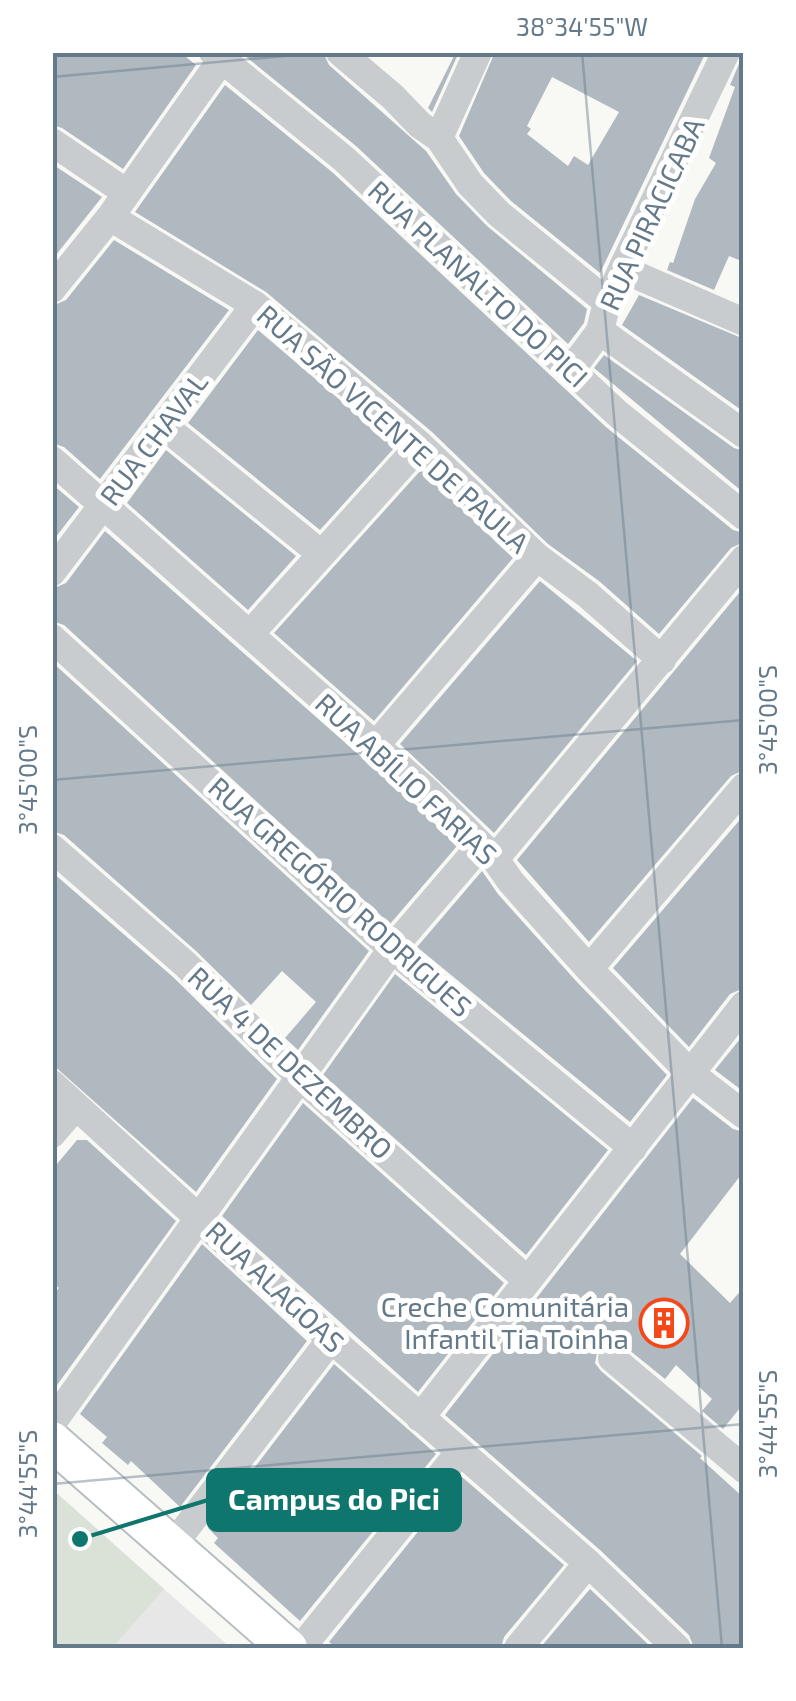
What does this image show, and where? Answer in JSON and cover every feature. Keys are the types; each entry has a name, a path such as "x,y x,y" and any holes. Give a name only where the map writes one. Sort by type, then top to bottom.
{"street":[{"path":"340,52 440,138 470,184 499,214 607,302"},
{"path":"440,138 478,52"},
{"name":"RUA PIRACICABA","path":"571,370 600,331 607,302 726,52"},
{"path":"52,289 110,217 218,56"},
{"name":"RUA PLANALTO DO PICI","path":"218,56 344,159 660,450 744,516"},
{"path":"52,142 127,193"},
{"name":"RUA SÃO VICENTE DE PAULA","path":"110,217 255,305 420,445 537,556 662,660"},
{"path":"622,269 744,322"},
{"name":"RUA CHAVAL","path":"52,572 255,305"},
{"path":"600,331 744,434"},
{"path":"164,426 320,553"},
{"path":"250,634 420,445"},
{"name":"RUA ABÍLIO FARIAS","path":"52,460 375,746 488,852 589,970 690,1072 744,1114"},
{"path":"375,746 537,556"},
{"path":"52,1424 392,949 488,852 662,660 744,559"},
{"name":"RUA GREGÓRIO RODRIGUES","path":"52,638 392,949 633,1148"},
{"path":"589,970 744,787"},
{"name":"RUA 4 DE DEZEMBRO","path":"52,848 185,964 301,1078 527,1280"},
{"path":"420,1418 744,1006"},
{"name":"RUA ALAGOAS","path":"52,1084 331,1339 588,1563 677,1648"},
{"path":"52,1134 76,1106"},
{"path":"173,1545 331,1339"},
{"path":"612,1358 742,1464"},
{"path":"52,1442 288,1648"},
{"path":"301,1648 459,1453"},
{"path":"518,1648 588,1563"}],"shaded area":[{"path":"52,1489 164,1589 231,1648 53,1648"},
{"path":"52,1489 164,1589 112,1648 53,1648"}],"building":[{"path":"52,52 180,52 196,65 123,169 52,125"},
{"path":"323,52 329,65 426,151 456,194 487,226 587,309 584,323 568,344 356,146 244,55"},
{"path":"459,52 432,112 428,108"},
{"path":"495,52 706,52 600,273 511,201 484,173 459,136","holes":["552,77 619,112 588,165 574,156 568,166 527,134 531,129 527,126"]},
{"path":"744,52 744,262 729,256 714,290 667,270 673,263 695,199 716,163 709,158"},
{"path":"225,85 332,172 606,427 733,530 744,533 744,542 731,548 659,634 599,581 548,544 432,432 266,292 135,212"},
{"path":"52,164 102,197 52,260"},
{"path":"114,240 229,310 100,479 64,447 52,443 52,306 66,300"},
{"path":"639,295 744,339 744,412 622,325"},
{"path":"258,330 395,447 320,530 188,423"},
{"path":"604,355 734,448 744,451 744,493 594,368"},
{"path":"166,450 296,556 248,610 127,503"},
{"path":"421,470 513,558 374,721 274,633"},
{"path":"52,484 79,507 52,542"},
{"path":"105,531 417,806 457,846 390,924 64,625 52,621 52,589 66,583"},
{"path":"540,581 637,661 494,833 400,744"},
{"path":"744,587 744,770 731,776 589,942 517,860"},
{"path":"52,662 369,951 298,1050 285,1038 316,1002 282,971 251,1005 64,835 52,831"},
{"path":"744,815 744,988 730,994 689,1047 613,968"},
{"path":"482,871 576,981 667,1075 630,1122 417,947"},
{"path":"52,872 173,977 277,1079 196,1192 52,1064"},
{"path":"395,974 608,1150 526,1255 323,1075"},
{"path":"744,1034 744,1092 715,1070"},
{"path":"693,1098 733,1129 744,1132 744,1171 680,1254 730,1303 744,1287 744,1403 723,1429 702,1411 712,1399 676,1365 665,1379 614,1341 598,1348 595,1363 744,1498 744,1648 694,1648 689,1635 600,1550 445,1415"},
{"path":"303,1103 504,1283 418,1392 222,1216"},
{"path":"77,1140 87,1140 176,1221 52,1392 52,1296 59,1288 52,1283 52,1170"},
{"path":"202,1244 307,1341 180,1507 131,1461 128,1465 102,1443 107,1437 80,1414"},
{"path":"334,1364 436,1454 300,1621 214,1543 218,1538 208,1528"},
{"path":"462,1477 564,1565 504,1637 501,1648 337,1648 329,1642"},
{"path":"590,1589 652,1648 540,1648"}],"place":[{"name":"Creche Comunitária Infantil Tia Toinha","path":"664,1323"},
{"name":"Campus do Pici","path":"80,1539"}]}
